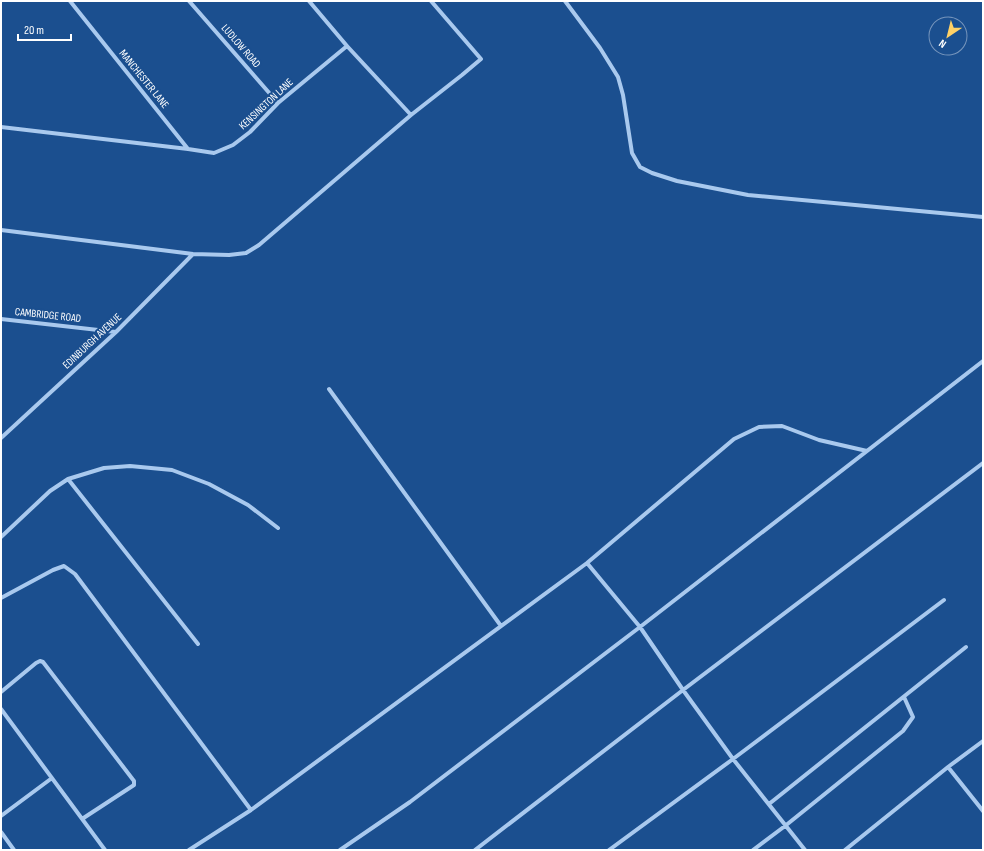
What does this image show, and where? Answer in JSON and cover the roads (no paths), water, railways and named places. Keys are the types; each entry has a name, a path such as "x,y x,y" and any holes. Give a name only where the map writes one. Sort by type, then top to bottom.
{"street":[{"name":"MANCHESTER LANE","path":"70,1 188,149"},
{"name":"LUDLOW ROAD","path":"189,1 278,103"},
{"path":"309,1 347,46 411,115"},
{"path":"1,230 194,254 229,255 246,253 259,245 411,115 481,59 431,1"},
{"path":"565,1 600,48 618,77 623,94 632,153 640,167 652,174 677,181 748,195 983,217"},
{"name":"KENSINGTON LANE","path":"1,127 214,153 233,145 250,132 278,103 347,46"},
{"name":"EDINBURGH AVENUE","path":"1,438 116,332 194,254"},
{"name":"CAMBRIDGE ROAD","path":"1,319 116,332"},
{"path":"340,850 410,802 640,627 983,361"},
{"path":"329,389 501,626"},
{"path":"189,850 252,810 587,563 734,439 758,427 782,426 819,440 867,451"},
{"path":"475,850 683,690 983,463"},
{"path":"1,537 50,491 68,479 104,468 130,466 172,470 209,484 248,505 278,528"},
{"path":"68,479 198,644"},
{"path":"587,563 640,627 683,690 734,759 805,850"},
{"path":"1,598 53,570 64,566 75,574 252,810"},
{"path":"609,850 734,759 944,600"},
{"path":"769,804 966,647"},
{"path":"1,692 36,663 40,661 43,662 134,781 134,785 82,819"},
{"path":"753,850 903,731 913,717 904,697"},
{"path":"1,709 105,850"},
{"path":"845,850 948,767 983,741"},
{"path":"948,767 983,811"},
{"path":"1,816 52,778"},
{"path":"1,832 14,850"}]}
